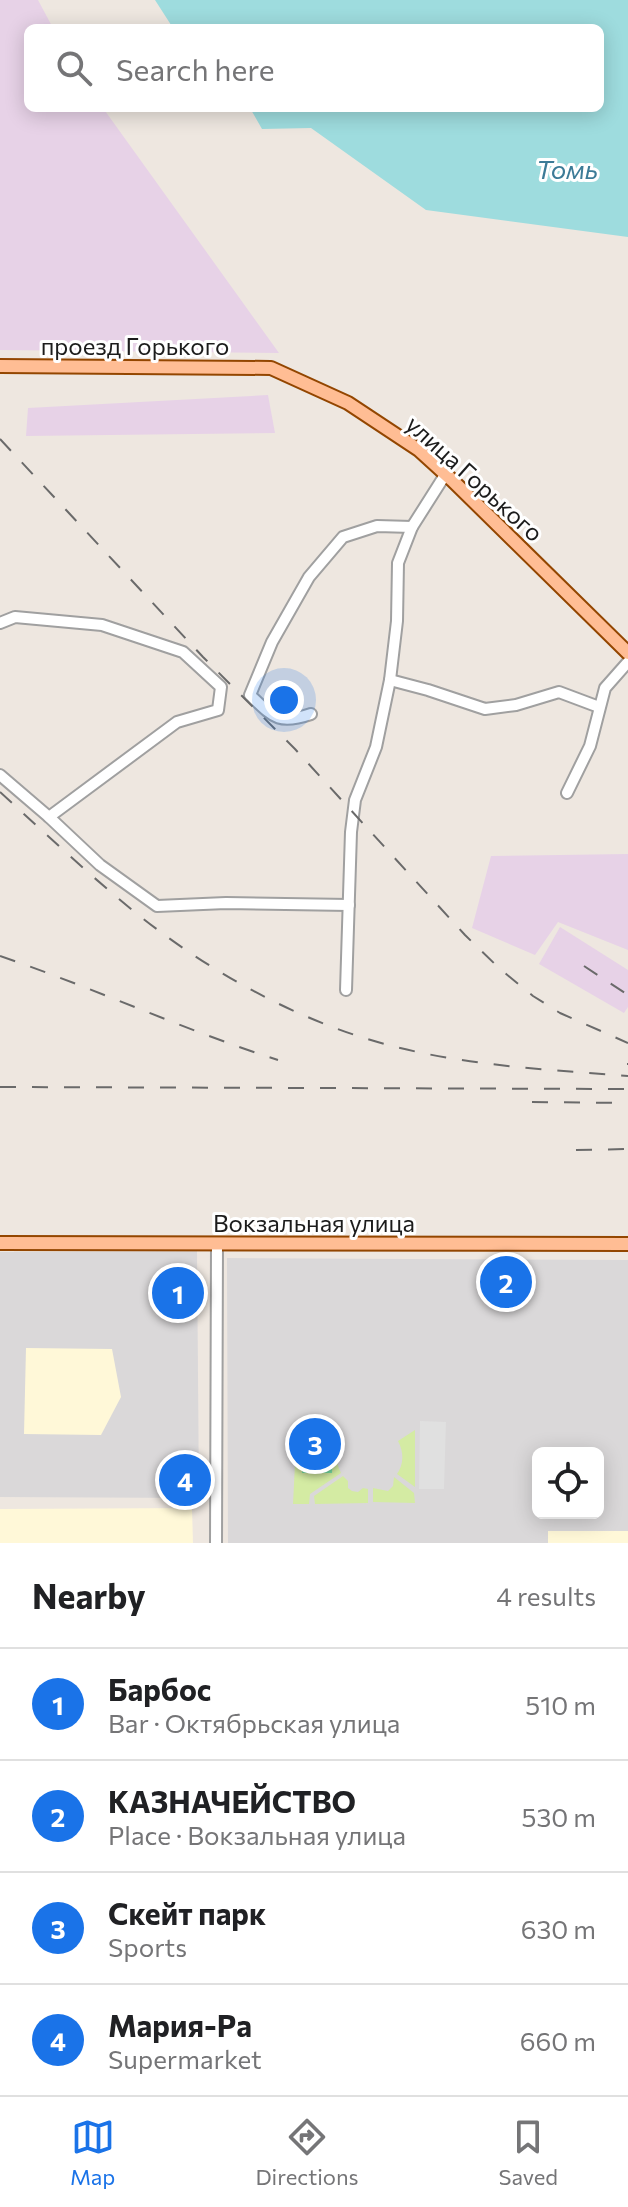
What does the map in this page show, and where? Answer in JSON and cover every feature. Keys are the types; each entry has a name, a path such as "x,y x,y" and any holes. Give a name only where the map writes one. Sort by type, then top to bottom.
{"main road":[{"name":"проезд Горького","path":"0,366 271,368"},
{"name":"улица Горького","path":"271,368 348,403 419,450 628,653"},
{"name":"Вокзальная улица","path":"0,1243 628,1244"}],"street":[{"path":"346,990 351,832 355,800 376,747 390,680 397,621 398,563 412,527 445,475"},
{"path":"311,714 293,720 272,717 250,695 272,642 309,577 343,537 377,526 412,527"},
{"path":"0,623 15,617 102,625 183,652 221,687 218,710 177,722 49,817"},
{"path":"567,793 590,746 605,688 628,662"},
{"path":"390,680 485,709 516,705 559,692 599,707"},
{"path":"0,775 100,865 157,906 226,903 349,905"},
{"path":"216,1543 217,1244"}],"shaded area":[{"path":"0,0 38,0 51,24 24,24 24,112 106,112 279,353 0,350"},
{"path":"268,395 275,433 26,436 28,408"},
{"path":"628,854 628,950 558,922 535,955 472,928 491,856"},
{"path":"560,927 628,970 628,1007 624,1013 539,964"},
{"path":"197,1251 199,1498 0,1497 0,1252"},
{"path":"227,1258 628,1260 628,1543 228,1543"},
{"path":"26,1348 112,1349 121,1397 101,1435 24,1434"},
{"path":"420,1421 446,1422 444,1489 419,1489"},
{"path":"192,1508 193,1543 0,1543 0,1509"},
{"path":"548,1531 628,1531 628,1543 548,1543"}],"green space":[{"path":"297,1424 324,1425 342,1439 337,1456 341,1473 310,1494 309,1504 293,1504"},
{"path":"303,1430 327,1431 327,1442 333,1449 332,1473 302,1473"},
{"path":"415,1430 415,1487 397,1474 402,1458 398,1441"},
{"path":"343,1476 352,1491 368,1489 368,1503 315,1504 314,1496"},
{"path":"394,1477 414,1493 415,1503 373,1502 373,1488 388,1491 393,1486"}],"water":[{"name":"Томь","path":"155,0 628,0 628,237 426,210 311,128 262,129 252,112 604,112 604,24 170,24"}],"railway":[{"path":"0,439 500,969 560,1013 628,1043"},
{"path":"0,792 101,884 162,933 244,986 303,1015 364,1038 429,1054 495,1064 628,1076"},
{"path":"0,956 278,1060"},
{"path":"584,966 628,995"},
{"path":"0,1087 628,1089"},
{"path":"532,1102 628,1103"},
{"path":"576,1150 628,1149"}],"place":[{"name":"КАЗНАЧЕЙСТВО","path":"506,1282"},
{"name":"Барбос","path":"178,1293"},
{"name":"Скейт парк","path":"315,1444"},
{"name":"Мария-Ра","path":"185,1480"}]}
